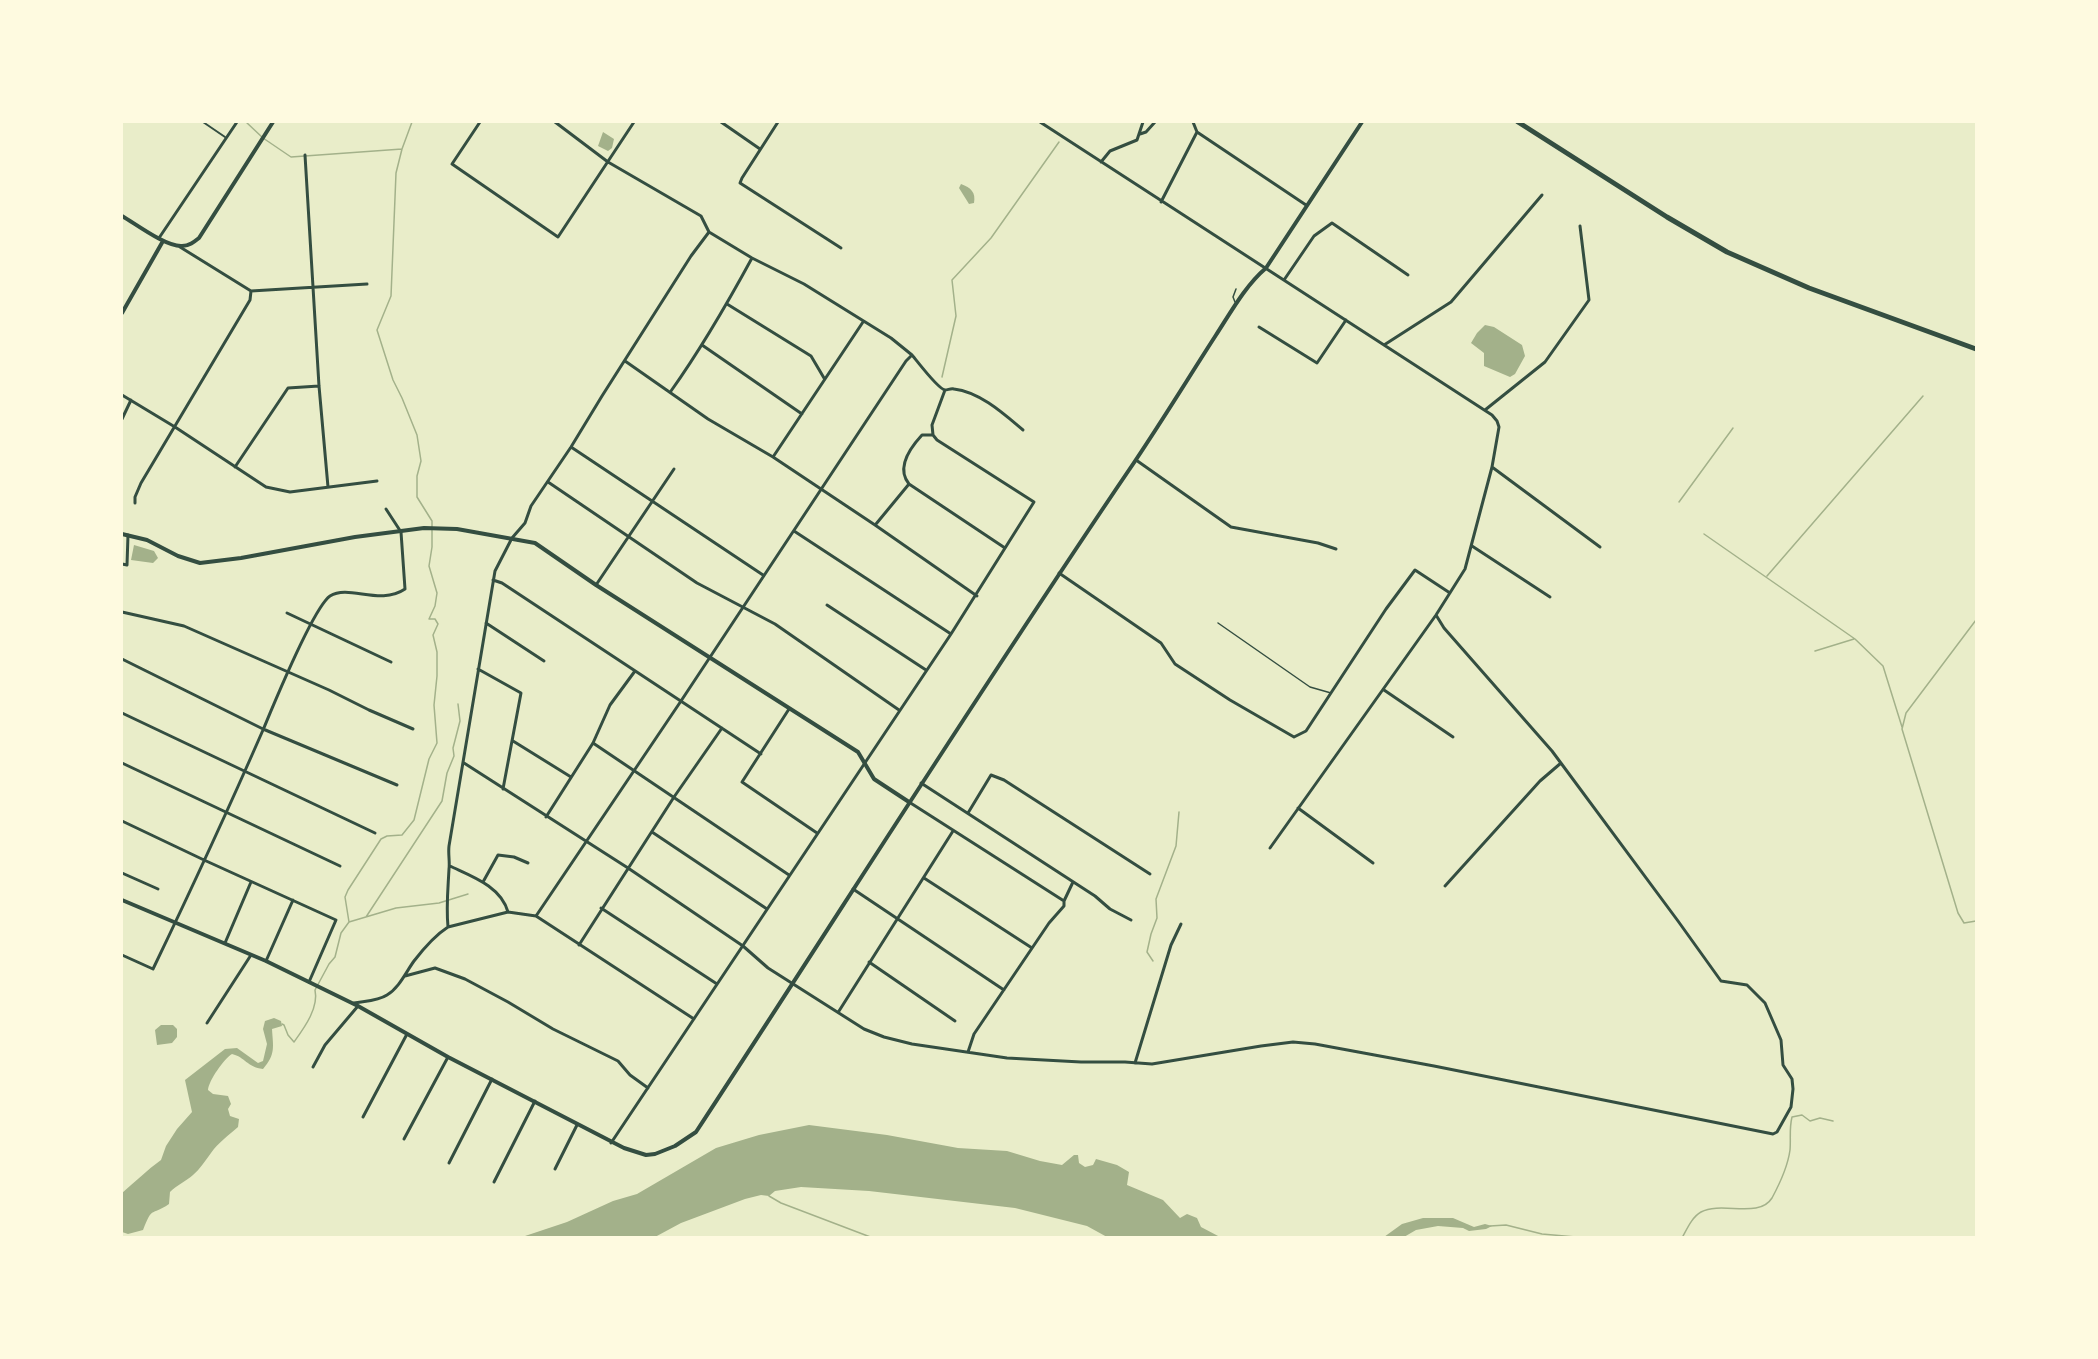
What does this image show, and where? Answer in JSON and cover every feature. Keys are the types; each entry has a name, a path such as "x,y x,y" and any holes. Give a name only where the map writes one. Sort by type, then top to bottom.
{"highway":[{"path":"1518,122 1667,218 1727,252 1809,288 1977,349"}],"street":[{"path":"203,122 226,138"},
{"path":"122,313 161,239 237,122"},
{"path":"180,247 190,245 199,238 273,122"},
{"path":"480,122 452,164 558,237 634,122"},
{"path":"555,122 608,162 701,216 708,232 752,258 804,284 891,338 912,355 945,390 956,389 973,395 1023,430"},
{"path":"721,122 760,149"},
{"path":"778,122 741,183 841,248"},
{"path":"1040,122 1485,410 1495,418 1499,427 1492,467 1465,569 1384,690 1270,848"},
{"path":"1101,162 1110,151 1137,141 1143,122"},
{"path":"1140,134 1146,132 1155,122"},
{"path":"1192,122 1197,132 1306,205"},
{"path":"122,900 266,960 358,1006 448,1057 611,1143 646,1155 664,1151 689,1139 696,1132 921,783 1236,305 1254,278 1266,268 1362,122"},
{"path":"1161,202 1197,132"},
{"path":"305,155 319,386 328,488"},
{"path":"1384,345 1451,302 1542,195"},
{"path":"122,216 161,239 180,247 251,291 367,284"},
{"path":"1284,280 1314,236 1332,223 1408,275"},
{"path":"1485,410 1545,362 1589,300 1580,226"},
{"path":"448,927 446,899 450,866 449,846 495,572 512,538 525,523 531,506 708,232"},
{"path":"671,391 727,304 752,258"},
{"path":"135,503 141,483 250,300 251,291"},
{"path":"727,304 811,356 824,379"},
{"path":"1259,327 1317,363 1346,320"},
{"path":"773,457 863,322"},
{"path":"702,345 802,414"},
{"path":"536,916 635,771 820,489 912,355"},
{"path":"625,361 708,418 773,457 875,525 977,596"},
{"path":"235,467 288,388 319,386"},
{"path":"611,1143 977,596 1034,502 937,440 933,435 932,424 945,390"},
{"path":"122,395 266,487 290,492 377,481"},
{"path":"122,419 131,400"},
{"path":"933,435 922,435 915,443 903,464 904,479 1005,548"},
{"path":"571,447 763,575"},
{"path":"1136,460 1231,527 1318,543 1336,549"},
{"path":"1492,467 1600,547"},
{"path":"596,585 674,470"},
{"path":"548,482 697,583 775,624 899,710"},
{"path":"875,525 909,484"},
{"path":"122,955 153,969 245,771 287,672 326,600 340,593 379,597 400,593 405,589 401,532 386,509"},
{"path":"122,534 147,540 178,555 200,562 242,558 364,536 430,528 457,529 535,543 596,585 858,752 874,779 1064,901"},
{"path":"794,531 951,634"},
{"path":"122,564 127,565 128,535"},
{"path":"1472,546 1550,597"},
{"path":"1059,573 1161,643 1175,664 1230,700 1290,736 1296,737 1306,730 1332,694 1386,609 1415,570 1450,593"},
{"path":"493,580 502,583 761,754"},
{"path":"827,604 926,670"},
{"path":"122,612 184,626 413,729"},
{"path":"287,613 391,662"},
{"path":"464,763 628,868 743,946 768,968 864,1029 884,1037 912,1044 1007,1058 1152,1064 1293,1042 1314,1044 1773,1134 1777,1132 1791,1107 1792,1079 1783,1065 1781,1040 1764,1003 1747,986 1720,981 1561,763 1444,628 1436,615"},
{"path":"486,623 544,661"},
{"path":"122,659 263,729 397,785"},
{"path":"478,669 521,693 503,789"},
{"path":"546,817 593,743 610,705 634,670"},
{"path":"1384,690 1453,737"},
{"path":"790,707 742,782 817,833"},
{"path":"122,713 375,833"},
{"path":"579,945 674,797 722,728"},
{"path":"513,741 571,777"},
{"path":"593,743 789,875"},
{"path":"122,763 340,866"},
{"path":"1445,886 1540,781 1561,763"},
{"path":"968,813 991,775 1004,780 1150,874"},
{"path":"921,783 1095,896 1110,909 1131,920"},
{"path":"1298,808 1373,863"},
{"path":"122,821 336,920 311,984"},
{"path":"839,1011 953,831"},
{"path":"652,832 767,909"},
{"path":"483,882 498,855 514,857 528,863"},
{"path":"450,866 483,882 502,898 508,912"},
{"path":"122,873 158,889"},
{"path":"924,878 1032,948"},
{"path":"225,944 251,882"},
{"path":"968,1052 974,1034 1032,948 1065,906 1064,901 1073,882"},
{"path":"853,889 1004,990"},
{"path":"266,960 293,900"},
{"path":"602,908 717,984"},
{"path":"353,1004 387,995 436,935 448,927 508,912 536,916 694,1019"},
{"path":"1135,1062 1171,945 1181,924"},
{"path":"207,1023 251,955"},
{"path":"869,962 956,1021"},
{"path":"403,977 435,968 465,979 553,1029 618,1061 630,1075 648,1088"},
{"path":"313,1067 325,1046 358,1006"},
{"path":"363,1117 407,1034"},
{"path":"404,1139 448,1057"},
{"path":"449,1162 492,1079"},
{"path":"494,1182 535,1101"},
{"path":"555,1169 577,1125"}],"lane":[{"path":"1236,289 1233,297 1236,305"},
{"path":"1218,623 1310,687 1332,694"}],"shaded area":[{"path":"603,132 614,139 612,148 608,151 598,146"},
{"path":"961,184 972,191 974,203 969,204 959,188"},
{"path":"1485,325 1494,327 1522,345 1525,356 1515,374 1510,377 1484,366 1484,353 1471,343"},
{"path":"134,545 154,551 158,558 153,563 131,560"},
{"path":"274,1018 281,1021 282,1026 272,1029 272,1054 263,1069 232,1054 217,1070 209,1086 208,1090 213,1094 228,1096 231,1104 228,1109 230,1116 239,1119 238,1127 217,1146 196,1173 170,1192 169,1204 151,1214 143,1230 128,1234 122,1232 122,1193 161,1160 166,1146 192,1112 185,1080 225,1049 237,1048 258,1063 263,1061 267,1044 263,1029 265,1021"},
{"path":"161,1025 173,1025 177,1029 177,1037 172,1043 157,1045 155,1030"},
{"path":"809,1125 887,1135 958,1148 1007,1151 1062,1165 1074,1155 1078,1155 1079,1163 1085,1167 1093,1165 1096,1159 1117,1165 1129,1172 1127,1185 1163,1200 1180,1218 1187,1214 1197,1218 1201,1227 1220,1237 1107,1237 1087,1226 1015,1208 869,1191 801,1187 775,1191 769,1196 761,1195 745,1199 681,1223 655,1237 522,1237 567,1222 613,1201 637,1194 716,1148 759,1135"},
{"path":"1423,1218 1453,1218 1474,1227 1485,1224 1492,1226 1469,1231 1463,1228 1438,1226 1416,1230 1404,1237 1384,1237 1402,1224"}],"waterway":[{"path":"246,122 263,138 291,157 402,149"},
{"path":"282,1024 294,1042 313,1011 315,990 335,957 341,933 349,922 345,897 348,890 381,839 387,836 402,835 414,820 429,759 437,743 434,705 437,652 433,635 438,624 435,619 429,619 435,606 437,593 429,566 432,521 417,497 417,476 421,461 417,435 393,380 377,330 391,296 396,173 412,122"},
{"path":"942,377 956,316 952,280 991,238 1059,142"},
{"path":"1767,576 1923,396"},
{"path":"1679,502 1733,428"},
{"path":"1704,534 1855,639 1883,666 1902,727"},
{"path":"1976,620 1906,713 1902,729 1958,913 1964,923 1976,921"},
{"path":"1815,651 1854,639"},
{"path":"366,917 442,801 447,773 454,756 453,748 460,721 458,704"},
{"path":"1153,961 1147,952 1157,918 1156,899 1176,846 1179,812"},
{"path":"349,922 396,908 439,903 468,894"},
{"path":"1682,1238 1692,1220 1701,1212 1719,1208 1758,1208 1772,1198 1789,1156 1792,1117 1802,1115 1810,1121 1820,1118 1833,1121"},
{"path":"769,1196 781,1203 873,1238"},
{"path":"1490,1226 1506,1225 1542,1234 1587,1238"}]}
